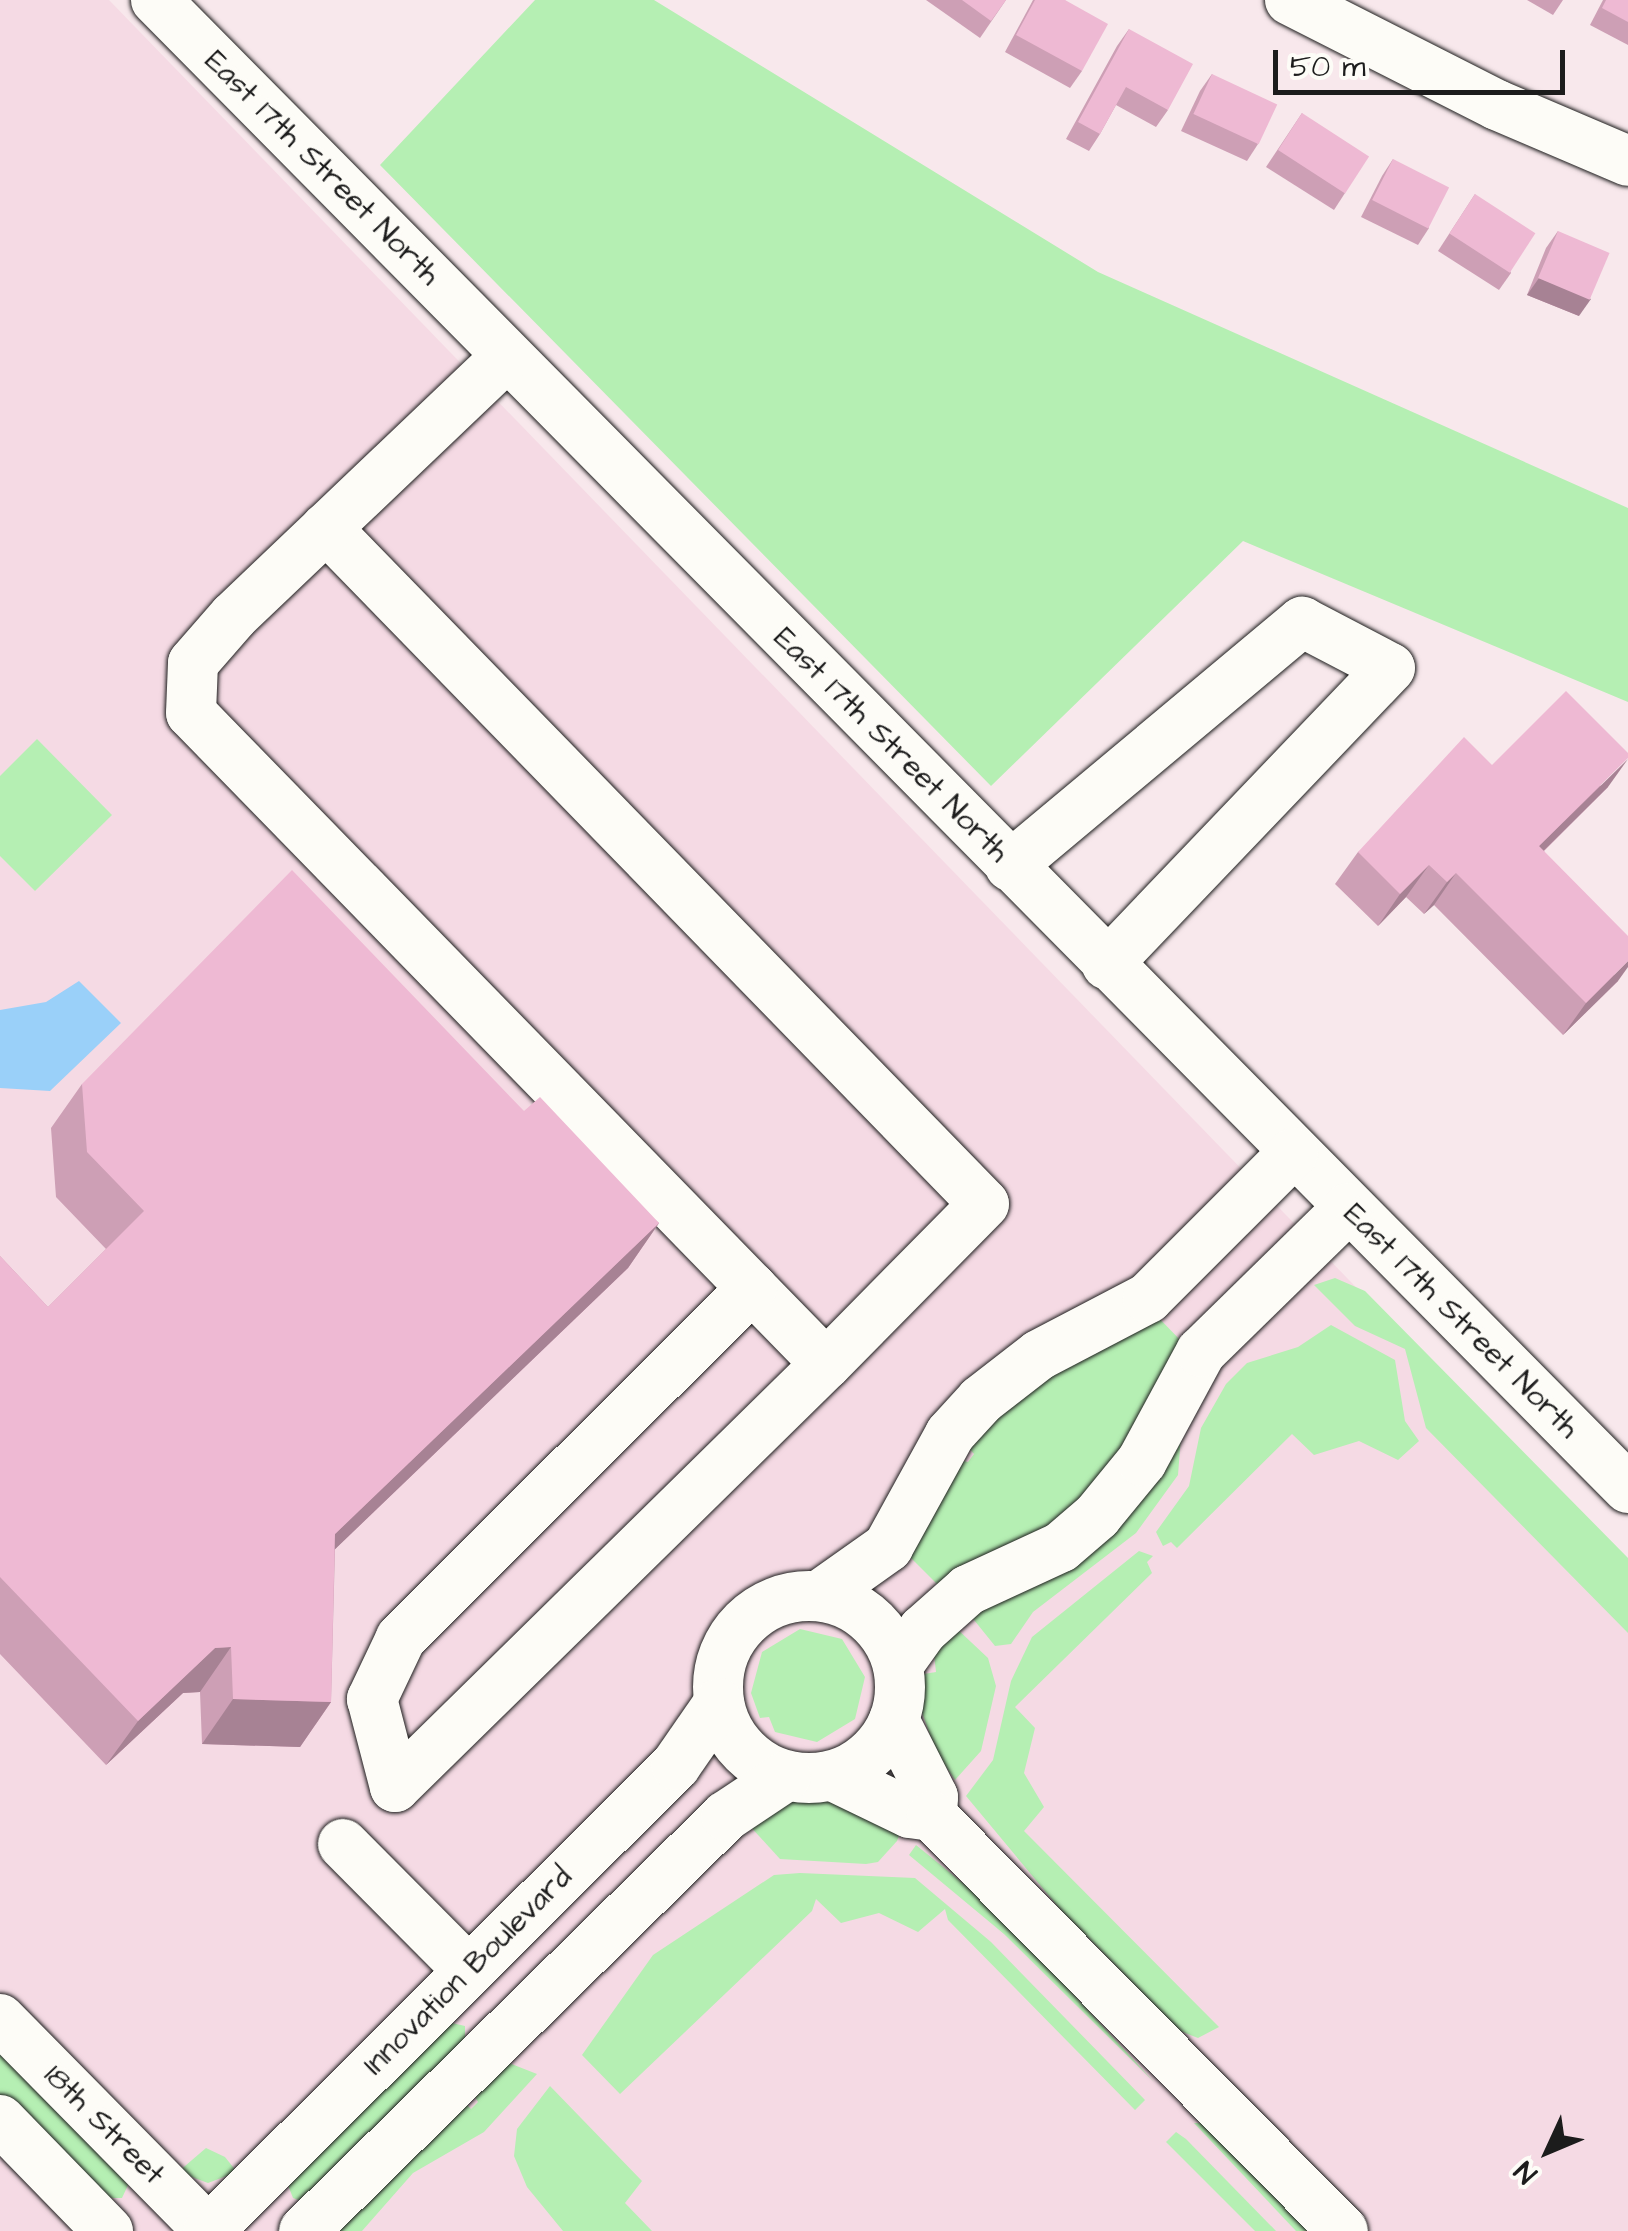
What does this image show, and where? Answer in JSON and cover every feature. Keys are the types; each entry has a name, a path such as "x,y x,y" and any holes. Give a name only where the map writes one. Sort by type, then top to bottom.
{"street":[{"name":"East 17th Street North","path":"156,0 1292,1153 1628,1488"},
{"path":"1290,0 1496,105 1628,160"},
{"path":"507,356 326,528 192,663 191,713 826,1364"},
{"path":"326,528 984,1204 395,1787 372,1700 401,1638 752,1288"},
{"path":"1010,866 1302,622 1390,668 1106,964"},
{"name":"Innovation Boulevard","path":"208,2231 676,1765 719,1703 718,1674 742,1624 791,1597 818,1596 888,1546 950,1434 980,1400 1040,1355 1148,1298 1292,1153"},
{"path":"898,1665 923,1630 968,1590 1051,1552 1097,1516 1142,1461 1201,1352 1348,1208"},
{"path":"304,2231 726,1816 810,1776 871,1755 894,1720 898,1665 890,1645 860,1612 818,1596"},
{"path":"719,1703 742,1749 910,1813 932,1816 1343,2231"},
{"path":"894,1720 933,1797 932,1816"},
{"path":"343,1844 468,1970"},
{"name":"18th Street","path":"0,2019 208,2231"},
{"path":"0,2120 108,2231"}],"shaded area":[{"path":"0,0 109,0 1628,1568 1628,2231 0,2231"}],"green space":[{"path":"535,0 654,0 1098,272 1628,508 1628,702 1243,541 991,786 380,165"},
{"path":"37,739 112,815 35,891 0,856 0,776"},
{"path":"1335,1278 1365,1291 1628,1558 1628,1633 1426,1428 1405,1349 1355,1326 1314,1285"},
{"path":"1155,1314 1184,1344 1130,1437 1082,1500 1032,1538 942,1589 906,1553 960,1460 968,1462 974,1454 968,1447 1018,1395"},
{"path":"1331,1325 1395,1360 1405,1421 1419,1441 1398,1460 1359,1441 1314,1455 1292,1434 1177,1548 1171,1542 1163,1546 1156,1532 1189,1486 1201,1428 1226,1384 1247,1363 1298,1347"},
{"path":"1181,1436 1178,1475 1136,1533 1033,1612 1011,1644 995,1646 970,1615"},
{"path":"1139,1551 1153,1556 1147,1562 1152,1573 1015,1707 1035,1728 1024,1773 1044,1807 1024,1831 1219,2027 1198,2038 1180,2031 1059,1908 966,1796 993,1760 1011,1681 1032,1637"},
{"path":"955,1627 988,1658 996,1686 981,1751 955,1780 936,1752 920,1707 924,1674 936,1672 934,1654"},
{"path":"800,1629 842,1639 865,1677 855,1719 817,1742 775,1732 769,1717 760,1718 751,1693 762,1652"},
{"path":"825,1796 900,1833 897,1841 878,1862 866,1864 780,1859 748,1824 784,1802"},
{"path":"916,1845 996,1910 1154,2082 1004,1934 909,1855"},
{"path":"774,1875 915,1878 991,1942 1145,2100 1135,2110 948,1920 945,1909 918,1932 879,1913 841,1923 816,1899 812,1911 620,2094 582,2055 653,1955"},
{"path":"452,2023 465,2026 465,2041 301,2201 293,2198 286,2180"},
{"path":"0,2044 129,2183 122,2198 100,2198 0,2095"},
{"path":"509,2063 537,2074 484,2132 413,2173 362,2231 334,2231 466,2104 471,2109 478,2102 475,2097"},
{"path":"550,2086 642,2181 625,2203 652,2231 563,2231 527,2187 514,2156 517,2129"},
{"path":"1194,2123 1206,2123 1315,2231 1296,2231"},
{"path":"1176,2132 1276,2231 1255,2231 1166,2142"},
{"path":"206,2148 225,2157 237,2172 208,2183 178,2172"}],"water":[{"path":"79,981 121,1023 50,1091 0,1088 0,1010 46,1002"}],"building":[{"path":"962,0 1006,0 991,21"},
{"path":"1035,0 1065,0 1108,24 1082,71 1016,35"},
{"path":"1606,0 1628,0 1628,22 1602,8"},
{"path":"1129,29 1193,64 1168,110 1126,87 1100,134 1078,122"},
{"path":"1212,74 1277,104 1259,144 1193,114"},
{"path":"1302,113 1369,157 1345,193 1278,150"},
{"path":"1393,159 1449,188 1428,229 1372,200"},
{"path":"1475,194 1535,233 1510,273 1449,233"},
{"path":"1558,231 1610,253 1590,300 1538,278"},
{"path":"1566,691 1628,753 1628,758 1539,846 1628,936 1628,961 1586,1003 1456,873 1447,882 1429,865 1400,894 1358,852 1464,737 1492,765"},
{"path":"292,870 524,1111 540,1097 659,1223 335,1534 331,1702 233,1699 231,1647 215,1648 138,1721 0,1577 0,1256 48,1307 144,1211 87,1152 82,1084"}]}
